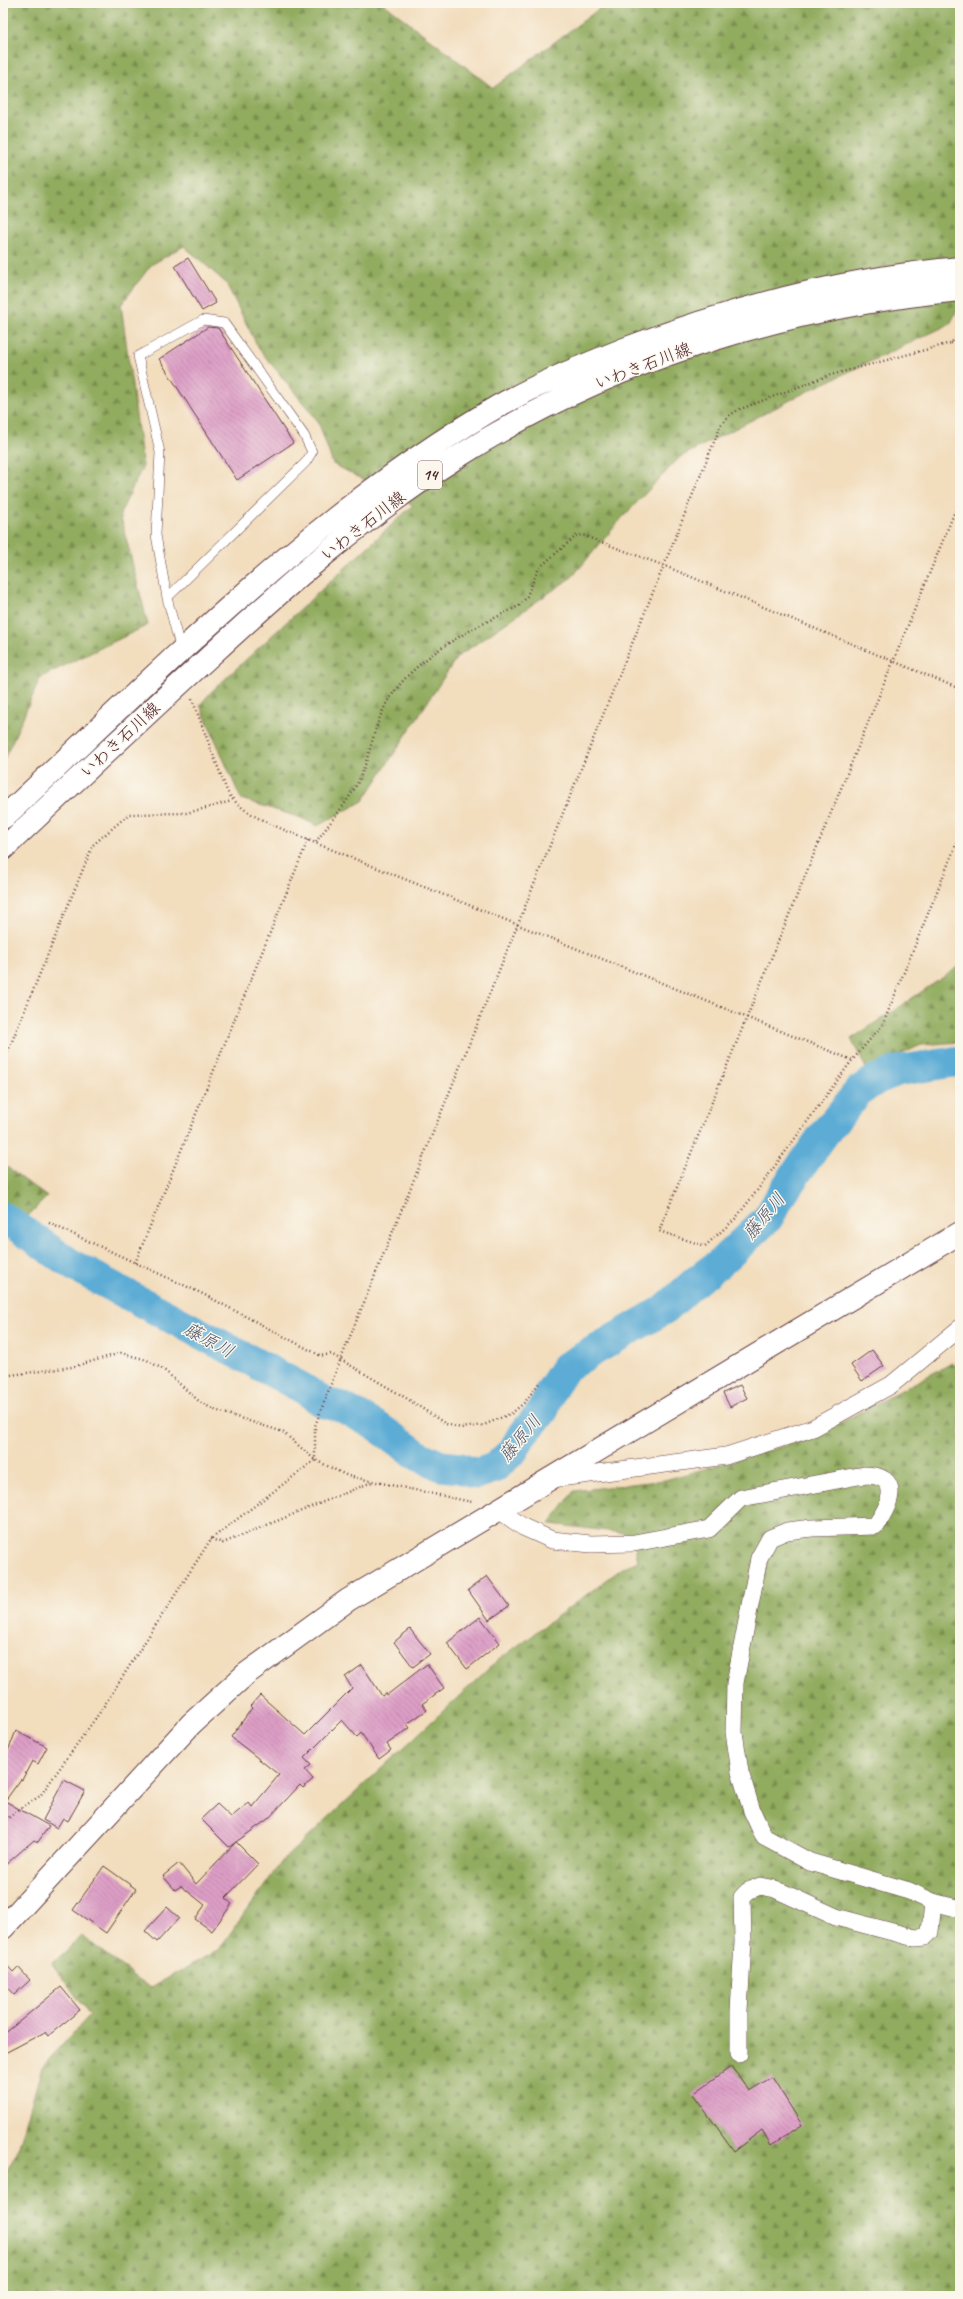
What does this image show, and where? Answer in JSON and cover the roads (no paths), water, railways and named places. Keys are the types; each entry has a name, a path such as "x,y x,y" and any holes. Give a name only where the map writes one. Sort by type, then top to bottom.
{"main road":[{"name":"いわき石川線","path":"3,818 182,651 318,531 383,482 448,437 501,405 559,375 715,317 799,294 858,281 960,268"},
{"name":"いわき石川線","path":"3,849 264,606 334,546 400,496 456,457 521,419 597,383 676,351 847,306 960,290"},
{"path":"3,1928 191,1724 246,1674 348,1600 960,1233"}],"street":[{"path":"551,1479 726,1456 813,1428 891,1385 960,1328"},
{"path":"499,1510 523,1527 552,1540 591,1544 634,1543 709,1529 741,1498 864,1475 879,1475 888,1482 891,1495 886,1511 875,1526 812,1528 786,1531 770,1538 759,1558 747,1614 735,1683 734,1732 740,1772 752,1811 764,1837 810,1862 909,1891 933,1902 960,1909"},
{"path":"739,2054 739,2011 743,1942 742,1897 748,1891 760,1886 775,1889 836,1917 915,1938 925,1937 930,1932 933,1902"}],"lane":[{"path":"167,598 306,462 312,452 304,435 224,323 204,320 138,356 160,452 156,535 167,598 175,633 182,651"}],"waterway":[{"name":"藤原川","path":"3,1217 74,1266 304,1389 324,1403 342,1407 378,1427 419,1456 441,1466 460,1468 476,1474 494,1468 513,1451 522,1435 543,1411 550,1392 566,1367 665,1309 696,1281 721,1262 768,1218 783,1192 823,1135 859,1091 877,1079 897,1071 960,1061"}]}
